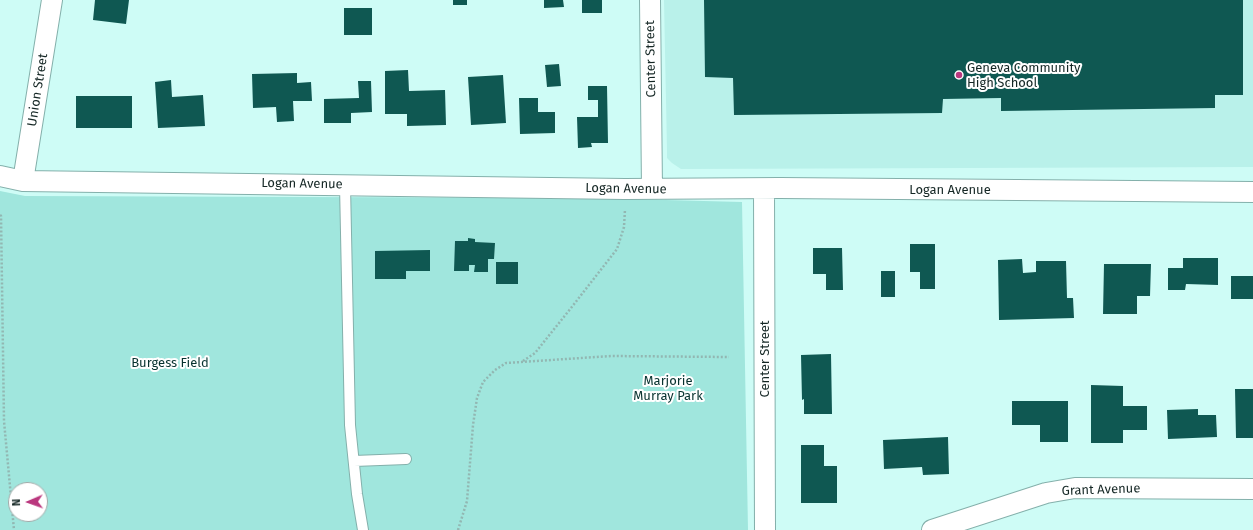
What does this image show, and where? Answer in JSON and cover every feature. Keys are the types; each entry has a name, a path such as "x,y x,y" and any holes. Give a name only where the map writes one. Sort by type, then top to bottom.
{"street":[{"name":"Union Street","path":"24,181 52,0"},
{"name":"Center Street","path":"650,0 652,189"},
{"name":"Logan Avenue","path":"0,176 24,181 652,189 1253,192"},
{"name":"Center Street","path":"764,189 765,530"},
{"name":"Grant Avenue","path":"932,530 1046,493 1075,488 1253,489"}],"lane":[{"path":"345,185 349,401 354,461 363,530"},
{"path":"354,461 406,459"}],"path":[{"path":"523,361 535,353 617,249 624,227 625,207"},
{"path":"0,215 4,421 14,530"},
{"path":"458,530 467,501 473,426 477,398 483,382 495,370 506,363 610,356 729,357"}],"shaded area":[{"name":"Geneva Community High School","path":"664,0 1253,0 1253,167 681,169 667,158"}],"green space":[{"name":"Burgess Field","path":"0,191 25,196 589,198 742,202 748,530 0,530"}],"building":[{"path":"95,0 129,0 126,24 93,20"},
{"path":"453,0 467,0 467,5 453,5"},
{"path":"544,0 563,0 564,7 544,8"},
{"path":"582,0 602,0 602,13 582,13"},
{"path":"704,0 1243,0 1243,95 1215,95 1215,108 1001,111 1001,98 943,99 942,113 734,115 733,78 705,77"},
{"path":"344,8 372,8 372,35 344,35"},
{"path":"559,64 561,86 547,87 545,65"},
{"path":"408,70 409,91 445,90 446,125 407,126 407,114 385,114 385,71"},
{"path":"297,73 297,83 311,82 312,101 293,101 294,121 277,122 276,107 253,108 252,74"},
{"path":"503,75 506,123 471,125 468,77"},
{"path":"171,80 172,97 203,95 205,126 158,128 155,82"},
{"path":"358,81 371,81 372,112 351,113 351,123 324,123 324,99 359,98"},
{"path":"588,86 607,86 608,143 591,143 592,147 578,148 577,117 598,117 598,100 588,100"},
{"path":"76,96 132,96 132,128 76,128"},
{"path":"519,98 538,98 538,112 555,112 555,133 520,134"},
{"path":"468,238 475,239 475,242 495,243 494,259 488,259 488,272 474,272 475,265 469,265 469,271 454,271 455,241 468,241"},
{"path":"910,244 935,244 935,289 920,289 920,272 910,272"},
{"path":"813,248 842,248 843,290 826,290 826,274 813,274"},
{"path":"430,250 430,271 406,271 406,279 375,279 375,251"},
{"path":"1183,258 1218,258 1218,285 1186,284 1185,290 1168,290 1168,268 1183,268"},
{"path":"1022,259 1023,273 1036,272 1036,261 1066,261 1067,298 1073,298 1074,318 999,320 998,260"},
{"path":"496,262 518,262 518,284 496,284"},
{"path":"1104,264 1151,264 1150,296 1137,296 1137,314 1103,314"},
{"path":"881,271 895,271 895,297 881,297"},
{"path":"1231,276 1253,276 1253,299 1231,299"},
{"path":"831,354 832,414 804,414 804,399 802,400 801,355"},
{"path":"1091,385 1123,386 1123,406 1147,406 1147,430 1123,430 1123,443 1091,443"},
{"path":"1235,389 1253,389 1253,438 1236,438"},
{"path":"1012,401 1068,401 1068,442 1040,442 1040,425 1012,425"},
{"path":"1198,409 1198,415 1216,415 1217,437 1168,439 1167,410"},
{"path":"948,437 949,474 923,475 922,467 884,469 883,440"},
{"path":"801,445 824,445 824,466 837,466 837,503 801,503"}],"place":[{"name":"Geneva Community High School","path":"959,75"}],"park label":[{"name":"Marjorie Murray Park","path":"668,388"}]}
